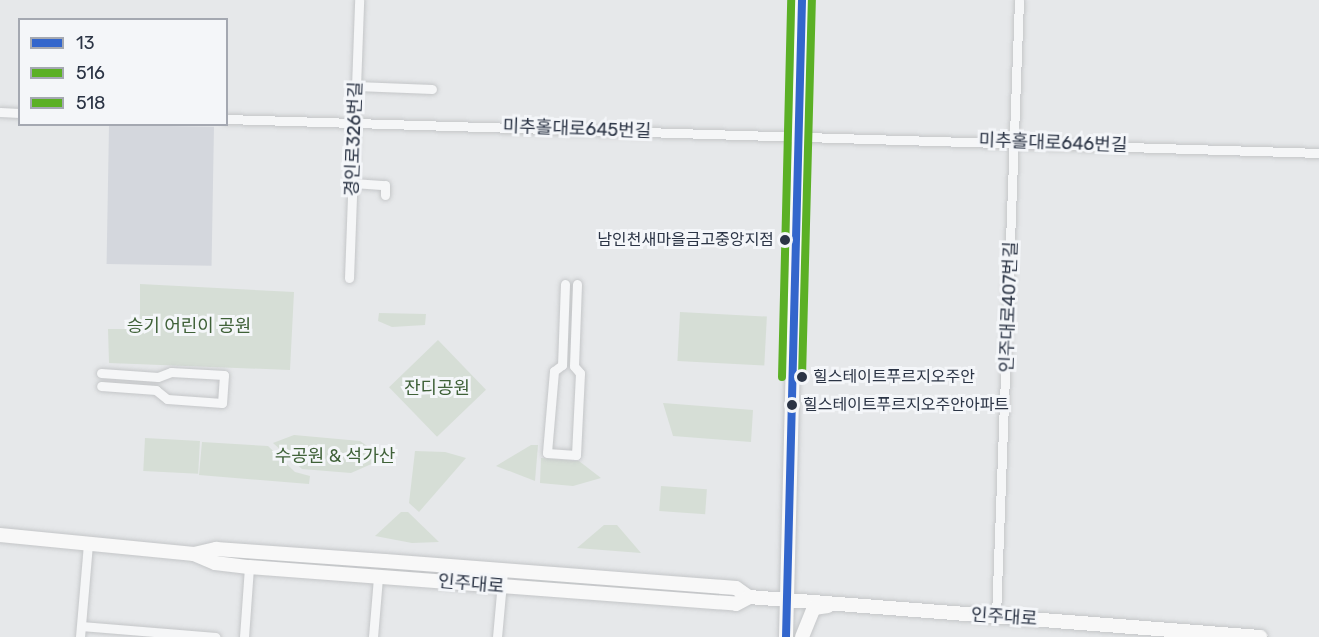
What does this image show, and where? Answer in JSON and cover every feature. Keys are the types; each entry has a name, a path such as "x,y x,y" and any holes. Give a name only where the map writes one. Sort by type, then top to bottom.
{"main road":[{"path":"786,637 802,0"},
{"name":"인주대로","path":"0,535 194,554 215,563 249,567 735,604 749,597 788,598 1260,637"},
{"name":"인주대로","path":"194,554 216,549 250,551 736,588 749,597"},
{"path":"802,637 814,608 845,604"}],"street":[{"name":"경인로326번길","path":"350,278 359,0"},
{"name":"인주대로407번길","path":"996,616 1019,0"},
{"path":"356,86 432,89"},
{"path":"0,112 18,112"},
{"name":"미추홀대로645번길","path":"228,118 799,136"},
{"name":"미추홀대로646번길","path":"799,136 1014,141 1319,153"},
{"path":"353,183 385,185 385,195"},
{"path":"565,284 562,365 554,371 547,453 576,455 580,374 573,366 577,284"},
{"path":"101,373 158,377 171,372 224,375 222,403 167,399 156,390 101,386"},
{"path":"80,637 88,543"},
{"path":"244,637 249,567"},
{"path":"497,637 503,571"},
{"path":"373,637 378,577"},
{"path":"81,626 166,635 216,637"}],"shaded area":[{"path":"109,126 214,127 212,266 107,264"}],"green space":[{"name":"승기 어린이 공원","path":"140,284 294,292 290,370 109,363 108,329 140,329"},
{"path":"680,312 767,317 764,365 677,361"},
{"path":"379,313 426,314 425,325 392,327 378,321"},
{"name":"잔디공원","path":"438,340 486,390 437,437 389,387"},
{"path":"663,403 753,410 751,442 673,436"},
{"name":"수공원 & 석가산","path":"294,435 360,441 385,458 351,473 302,469 273,443"},
{"path":"145,438 200,441 198,474 143,471"},
{"path":"202,442 268,446 295,472 310,476 309,484 199,475"},
{"path":"531,445 538,445 535,481 496,466"},
{"path":"415,451 445,452 466,458 419,512 409,503"},
{"path":"541,458 579,461 601,478 573,486 540,483"},
{"path":"661,486 707,489 705,514 659,511"},
{"path":"401,512 408,512 439,542 412,543 375,536"},
{"path":"604,525 617,525 641,553 577,548"}],"transit line":[{"name":"518","path":"782,377 791,0"},
{"name":"13","path":"786,637 802,0"},
{"name":"516","path":"802,377 812,0"}],"place":[{"name":"남인천새마을금고중앙지점","path":"785,240"},
{"name":"힐스테이트푸르지오주안","path":"802,377"},
{"name":"힐스테이트푸르지오주안아파트","path":"792,405"}]}
